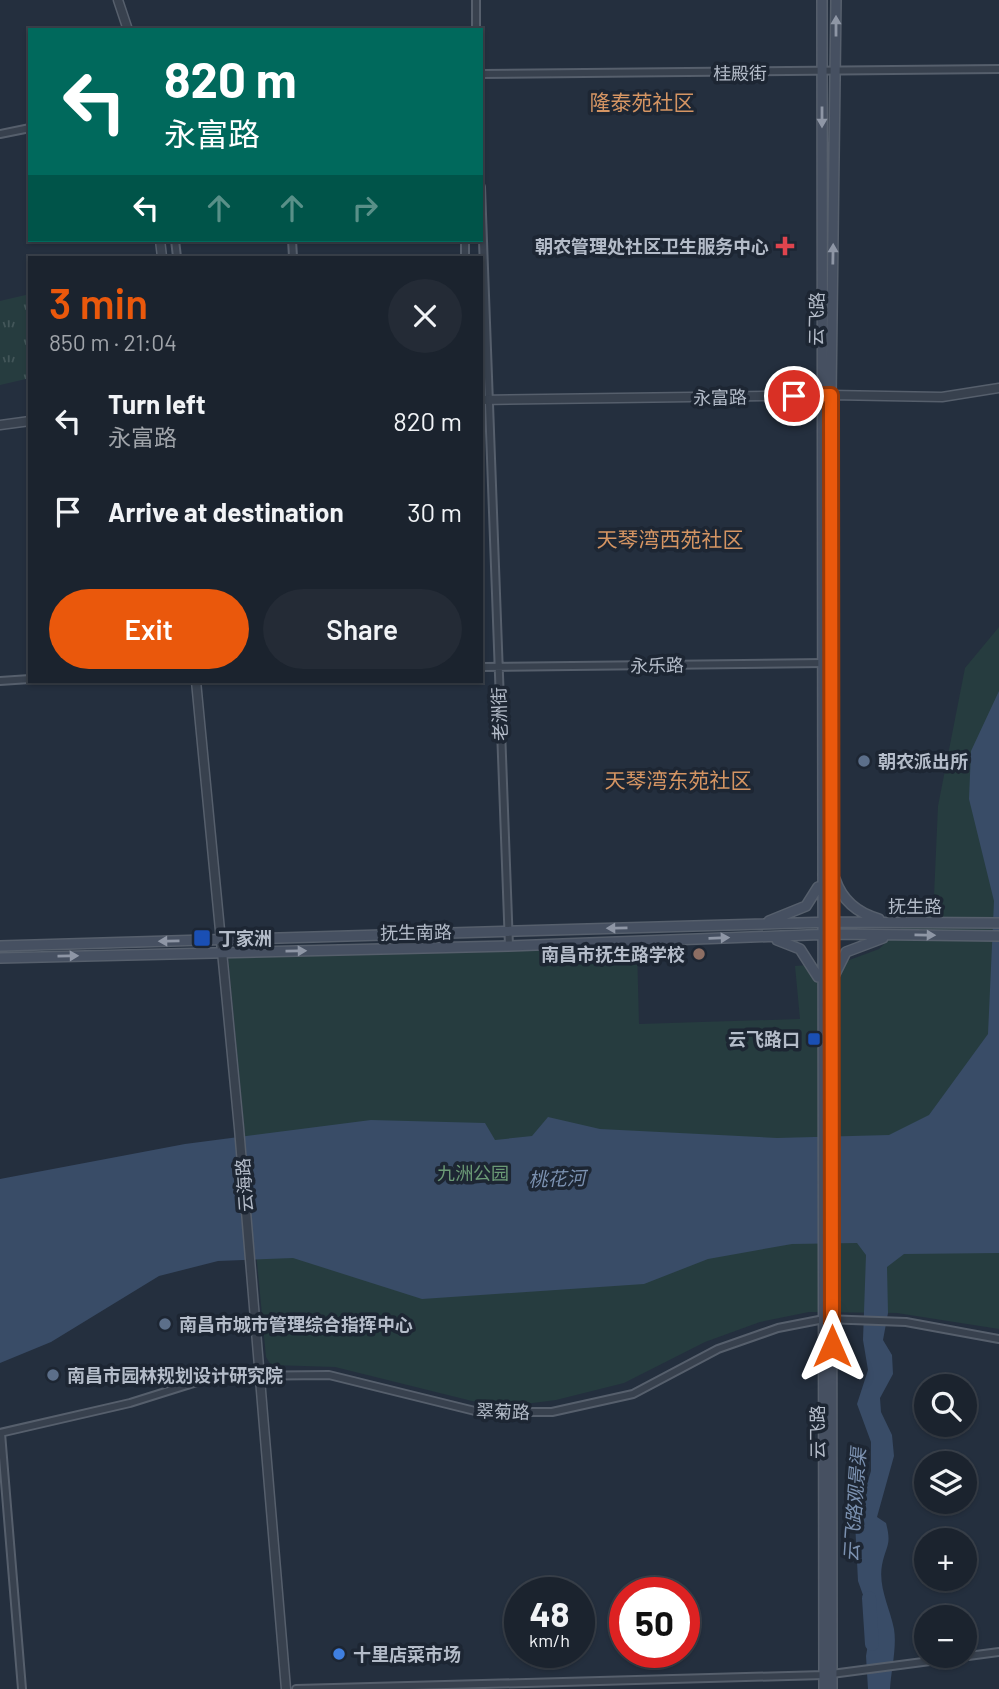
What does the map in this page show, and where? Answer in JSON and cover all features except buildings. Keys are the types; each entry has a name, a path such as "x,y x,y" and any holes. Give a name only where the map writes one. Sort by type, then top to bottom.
{"main road":[{"name":"云飞路","path":"822,0 832,663 832,1130 828,1253 828,1675 832,1689"},
{"name":"云飞路","path":"828,1253 821,1124 821,663 836,0"},
{"path":"832,872 846,901 870,916 891,922"},
{"path":"759,924 806,906 816,895 821,879"},
{"name":"抚生南路","path":"0,946 832,922"},
{"name":"抚生路","path":"832,922 999,923"},
{"name":"抚生南路","path":"0,958 509,946 833,934"},
{"name":"抚生路","path":"833,934 999,936"},
{"path":"832,981 846,952 892,935"},
{"path":"758,937 789,942 800,949 813,965 821,985"},
{"name":"云飞路","path":"824,1689 828,1675"}],"street":[{"path":"118,0 127,28"},
{"path":"476,0 476,28"},
{"name":"桂殿街","path":"483,74 836,73 999,69"},
{"path":"0,134 28,128"},
{"name":"老洲街","path":"483,289 485,400 509,946"},
{"name":"永富路","path":"485,400 826,395 942,397 999,388"},
{"path":"0,425 28,421"},
{"name":"永乐路","path":"483,667 832,663"},
{"path":"0,681 28,679"},
{"name":"云海路","path":"196,683 239,1128 286,1689"},
{"name":"翠菊路","path":"1,1433 130,1403 216,1376 329,1376 480,1412 552,1412 633,1394 718,1349 778,1328 828,1319 906,1322 999,1339"},
{"path":"1,1433 22,1689"},
{"path":"296,1689 828,1675 999,1652"}],"green space":[{"path":"28,294 28,378 0,385 0,301"},
{"name":"九洲公园","path":"999,627 999,1329 897,1313 809,1312 760,1322 705,1342 624,1383 556,1400 509,1406 476,1402 335,1367 271,1365 266,1357 228,956 637,947 639,1024 800,1019 795,966 844,962 879,949 934,896 938,806 965,668"}],"water":[{"name":"桃花河","path":"999,691 999,1253 904,1254 887,1267 888,1313 883,1340 892,1355 893,1374 880,1398 881,1412 892,1435 894,1456 877,1517 886,1523 888,1536 881,1573 895,1636 890,1689 868,1689 866,1656 872,1620 858,1581 855,1522 871,1471 871,1442 857,1404 868,1370 863,1340 866,1255 857,1243 792,1244 708,1259 644,1284 422,1299 293,1258 218,1261 159,1276 51,1342 0,1363 0,1179 185,1144 371,1120 485,1123 495,1140 532,1136 548,1117 600,1129 777,1138 889,1135 929,1115 988,1034 994,901 969,799 971,751"}],"waterway":[{"name":"云飞路观景渠","path":"869,1598 872,1644"}],"place":[{"name":"朝农管理处社区卫生服务中心","path":"785,246"},
{"name":"朝农派出所","path":"864,761"},
{"name":"丁家洲","path":"202,938"},
{"name":"南昌市抚生路学校","path":"699,954"},
{"name":"云飞路口","path":"814,1039"},
{"name":"南昌市城市管理综合指挥中心","path":"165,1324"},
{"name":"南昌市园林规划设计研究院","path":"53,1375"},
{"name":"十里店菜市场","path":"339,1654"}],"district":[{"name":"隆泰苑社区","path":"642,101"},
{"name":"天琴湾西苑社区","path":"670,538"},
{"name":"天琴湾东苑社区","path":"678,779"}],"route":[{"path":"794,396 831,395 832,1346"}]}
